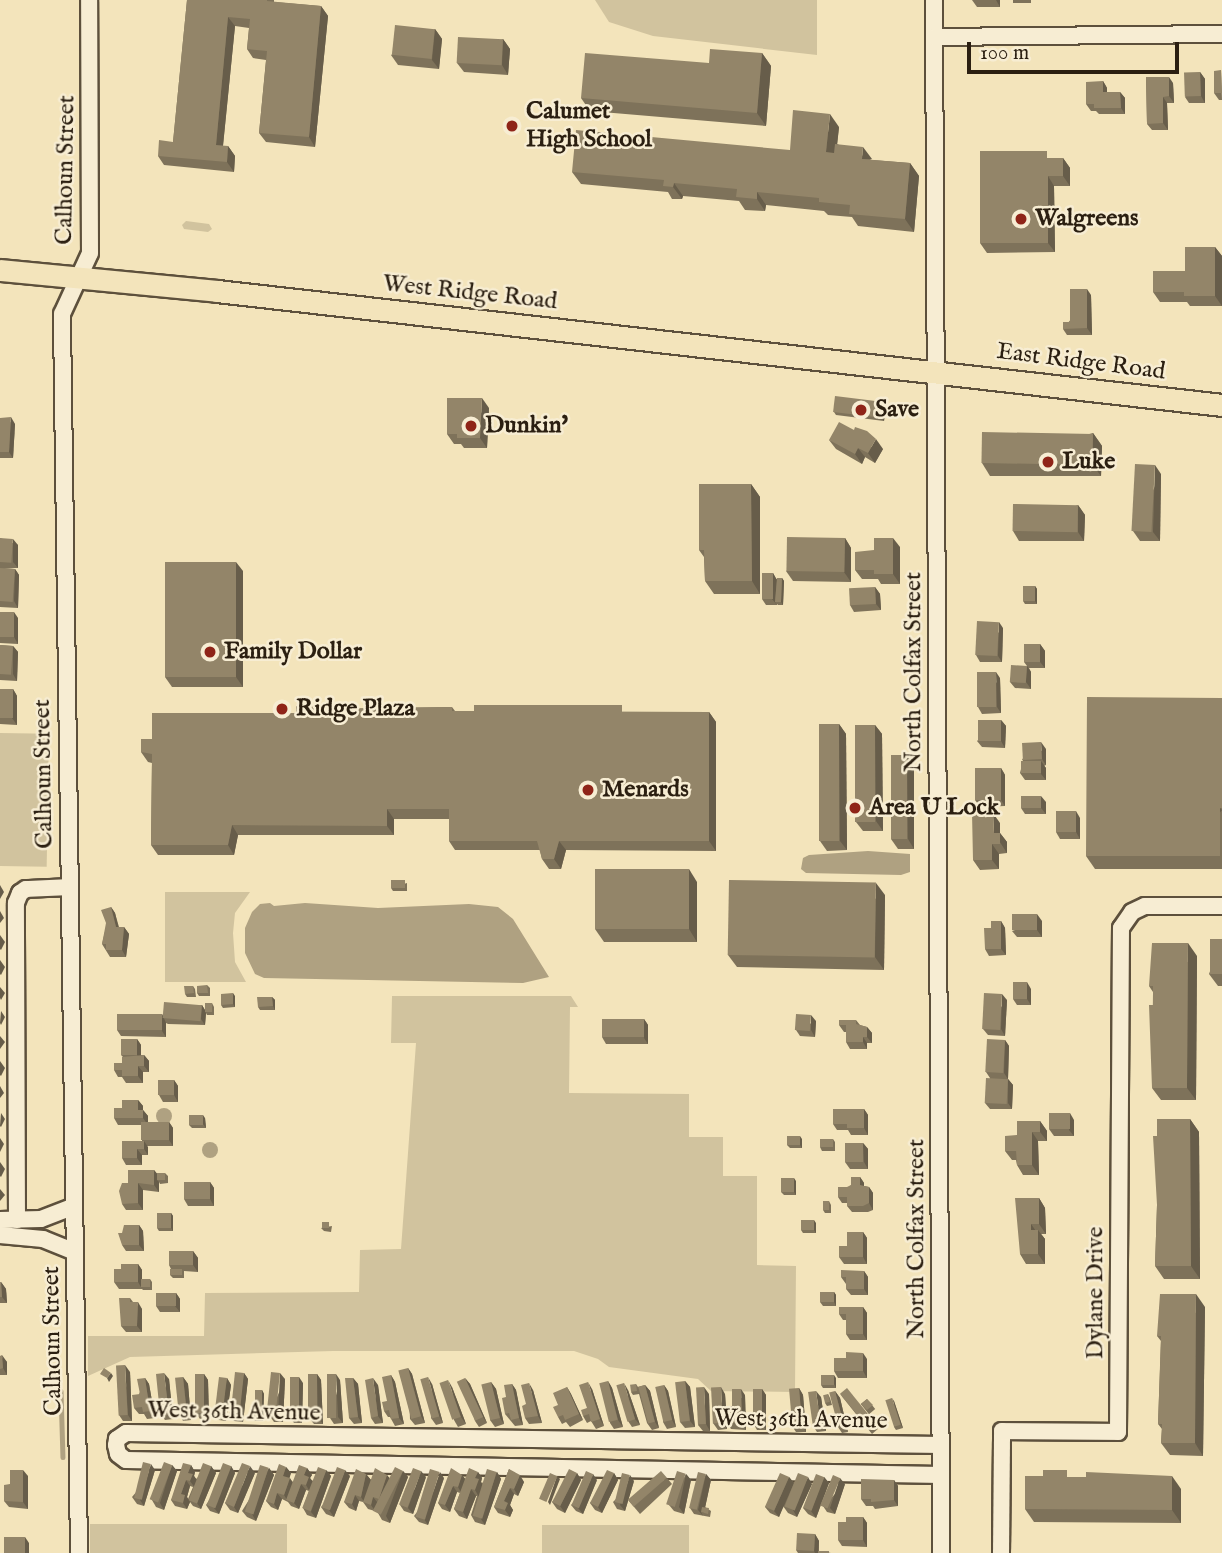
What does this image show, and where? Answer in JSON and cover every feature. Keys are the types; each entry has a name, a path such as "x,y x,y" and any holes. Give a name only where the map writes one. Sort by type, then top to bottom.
{"main road":[{"name":"West Ridge Road","path":"0,270 934,370"},
{"name":"East Ridge Road","path":"934,370 1222,405"}],"street":[{"name":"Calhoun Street","path":"79,1553 62,314 90,253 89,0"},
{"name":"North Colfax Street","path":"934,0 941,1553"},
{"path":"934,37 1222,34"},
{"path":"18,1220 16,908 20,893 31,888 68,887"},
{"name":"Dylane Drive","path":"1001,1553 1002,1431 1118,1432 1119,933 1127,918 1145,906 1222,906"},
{"path":"0,1220 41,1219 73,1207"},
{"path":"0,1235 35,1237 74,1251"},
{"name":"West 36th Avenue","path":"940,1445 126,1433 117,1439 116,1445 121,1458 126,1460 941,1475"},
{"path":"511,1438 511,1467"}],"shaded area":[{"path":"595,0 817,0 817,55 653,36 609,22"},
{"path":"186,221 209,224 212,229 208,232 184,229 182,225"},
{"path":"0,733 49,734 47,867 0,866"},
{"path":"868,851 910,854 910,872 901,875 806,873 801,869 803,858 809,855"},
{"path":"165,892 250,892 235,913 233,933 235,962 246,982 165,982"},
{"path":"270,903 274,906 305,903 378,908 469,904 498,907 513,919 549,977 523,983 264,978 255,974 245,953 245,928 252,912 260,904"},
{"path":"392,996 571,996 578,1007 570,1007 569,1093 689,1094 689,1137 723,1137 723,1176 757,1176 757,1265 796,1266 795,1392 711,1391 698,1379 609,1367 598,1359 574,1351 333,1351 130,1357 88,1376 88,1336 204,1336 205,1293 359,1292 360,1250 401,1249 416,1043 391,1043"},
{"path":"161,1108 167,1108 172,1116 170,1122 161,1124 156,1119 156,1113"},
{"path":"210,1142 218,1150 210,1158 202,1150"},
{"path":"90,1524 287,1524 287,1553 90,1553"},
{"path":"542,1525 689,1525 689,1553 542,1553"}],"building":[{"path":"187,0 267,0 321,6 309,137 259,133 267,51 247,49 250,19 228,17 216,145 228,146 227,162 158,156 159,140 173,142"},
{"path":"395,25 435,29 432,59 392,55"},
{"path":"458,37 503,39 502,65 457,63"},
{"path":"710,49 762,53 757,113 581,98 585,53 709,63"},
{"path":"1221,70 1222,93 1214,93 1214,71"},
{"path":"1200,72 1201,96 1185,97 1184,73"},
{"path":"1146,77 1169,77 1169,96 1163,97 1163,123 1147,124"},
{"path":"1103,81 1103,92 1120,92 1121,108 1094,108 1094,104 1086,104 1086,82"},
{"path":"793,110 830,114 826,152 834,153 835,144 863,147 862,159 910,163 905,219 849,214 850,205 819,202 819,198 757,192 757,199 736,197 737,189 674,183 673,187 663,186 664,180 572,172 576,130 790,150"},
{"name":"Walgreens","path":"980,151 1047,151 1047,158 1063,158 1063,176 1048,176 1048,243 980,243"},
{"path":"1185,247 1215,247 1215,296 1153,292 1153,271 1185,271"},
{"path":"1070,289 1087,289 1087,328 1063,329 1063,322 1070,322"},
{"name":"Save","path":"835,396 884,402 882,418 833,412"},
{"path":"447,398 482,398 480,438 457,438 457,434 447,434"},
{"path":"11,417 9,452 0,452 0,418"},
{"path":"839,422 854,430 855,427 867,431 876,439 868,453 858,448 855,454 829,440"},
{"path":"982,432 1093,434 1092,465 981,463"},
{"path":"1135,464 1155,465 1151,532 1131,531"},
{"path":"699,484 751,484 752,581 705,581 704,550 699,550"},
{"path":"1013,504 1078,505 1078,532 1013,531"},
{"path":"787,537 845,538 844,572 786,571"},
{"path":"0,538 13,539 11,563 0,562"},
{"path":"874,538 893,538 893,574 855,570 855,552 874,550"},
{"path":"165,562 236,562 236,677 165,677"},
{"path":"0,568 15,569 13,602 0,601"},
{"path":"762,573 773,573 773,599 762,599"},
{"path":"777,578 782,578 781,602 775,602"},
{"path":"1023,586 1035,586 1035,601 1023,601"},
{"path":"875,587 876,604 850,605 849,588"},
{"path":"0,612 14,612 14,637 0,637"},
{"path":"977,621 999,622 997,656 975,655"},
{"path":"1024,644 1040,644 1040,662 1024,662"},
{"path":"0,645 13,646 11,675 0,674"},
{"path":"1011,665 1027,666 1026,683 1010,682"},
{"path":"977,672 996,672 996,707 977,707"},
{"path":"0,689 13,689 13,718 0,718"},
{"path":"1087,697 1222,698 1220,856 1086,856"},
{"path":"474,705 622,705 622,712 709,712 709,841 559,841 554,859 542,859 537,841 449,841 449,809 387,809 387,826 232,825 228,845 151,845 152,754 141,752 141,739 152,739 152,713 296,713 296,706 320,706 320,709 452,707 452,711 474,711"},
{"path":"978,720 1001,720 1001,741 978,741"},
{"path":"819,724 839,724 839,841 819,841"},
{"path":"855,725 875,725 875,822 855,822"},
{"path":"1041,742 1042,759 1023,760 1022,743"},
{"path":"891,755 907,755 907,839 891,839"},
{"path":"1021,761 1041,761 1041,773 1021,773"},
{"path":"975,768 1001,768 1001,800 975,800"},
{"path":"1021,796 1041,796 1041,808 1021,808"},
{"path":"1056,811 1076,811 1076,832 1056,832"},
{"path":"972,813 993,813 994,833 1000,833 1000,844 992,844 992,860 973,860"},
{"path":"595,869 689,869 689,929 595,929"},
{"path":"391,880 405,880 405,888 391,888"},
{"path":"729,880 876,883 875,958 728,955"},
{"path":"111,907 116,927 124,927 122,950 106,950 106,944 102,944 106,923 101,910"},
{"path":"1012,914 1037,914 1037,930 1012,930"},
{"path":"991,921 1001,921 1001,949 985,949 984,928 991,928"},
{"path":"1210,939 1222,939 1222,974 1210,974"},
{"path":"1152,943 1188,943 1187,1088 1152,1088 1149,1005 1153,1005 1153,986 1149,986"},
{"path":"1013,982 1027,982 1027,999 1013,999"},
{"path":"207,985 208,993 197,993 197,986"},
{"path":"184,986 193,986 194,993 185,994"},
{"path":"233,993 233,1004 221,1005 221,994"},
{"path":"984,993 1002,994 1000,1030 982,1029"},
{"path":"257,997 272,997 273,1006 258,1007"},
{"path":"164,1002 202,1005 200,1021 163,1018"},
{"path":"205,1003 212,1003 212,1012 205,1012"},
{"path":"117,1014 162,1014 162,1030 117,1030"},
{"path":"796,1014 811,1015 810,1031 795,1030"},
{"path":"602,1019 644,1019 644,1037 602,1037"},
{"path":"839,1020 856,1020 856,1024 867,1027 867,1037 863,1037 863,1042 846,1042 846,1025 839,1025"},
{"path":"121,1039 137,1039 137,1055 121,1055"},
{"path":"987,1039 1005,1040 1003,1073 985,1072"},
{"path":"144,1055 144,1066 138,1066 138,1076 122,1076 122,1070 114,1070 114,1063 122,1063 122,1057"},
{"path":"986,1078 1008,1079 1007,1104 985,1103"},
{"path":"158,1080 174,1080 174,1095 158,1095"},
{"path":"122,1100 138,1100 138,1110 143,1110 143,1118 114,1118 114,1108 122,1108"},
{"path":"833,1109 864,1109 864,1128 847,1128 847,1124 833,1124"},
{"path":"1049,1113 1070,1113 1070,1129 1049,1129"},
{"path":"189,1115 203,1115 203,1125 189,1125"},
{"path":"1157,1119 1190,1119 1191,1266 1155,1266 1157,1205 1153,1136 1157,1136"},
{"path":"1017,1121 1040,1121 1040,1132 1032,1132 1032,1165 1017,1165 1016,1151 1005,1151 1005,1136 1017,1135"},
{"path":"141,1122 169,1122 169,1140 141,1140"},
{"path":"787,1136 800,1136 800,1145 787,1145"},
{"path":"820,1139 833,1139 833,1147 820,1147"},
{"path":"122,1141 144,1141 144,1149 137,1149 137,1158 122,1158"},
{"path":"845,1143 863,1143 863,1162 845,1162"},
{"path":"128,1170 154,1170 154,1185 138,1183 138,1203 122,1204 119,1191 122,1183 128,1183"},
{"path":"157,1173 165,1173 165,1180 157,1180"},
{"path":"851,1177 860,1177 860,1185 869,1187 869,1203 863,1206 847,1206 847,1197 838,1197 838,1187 851,1185"},
{"path":"781,1178 794,1178 794,1192 781,1192"},
{"path":"184,1182 210,1182 210,1199 184,1199"},
{"path":"1015,1198 1039,1198 1039,1224 1031,1224 1031,1230 1038,1230 1038,1254 1020,1254"},
{"path":"823,1201 829,1201 829,1210 823,1210"},
{"path":"157,1213 171,1213 171,1228 157,1228"},
{"path":"801,1220 814,1220 814,1230 801,1230"},
{"path":"322,1222 329,1222 329,1228 322,1228"},
{"path":"124,1225 139,1225 139,1245 122,1245 118,1233 122,1233"},
{"path":"847,1232 863,1232 863,1257 839,1257 839,1246 847,1246"},
{"path":"169,1251 193,1251 193,1265 169,1265"},
{"path":"121,1264 138,1264 138,1282 114,1282 114,1269 121,1269"},
{"path":"170,1269 182,1269 182,1275 170,1275"},
{"path":"841,1270 864,1271 864,1289 846,1289 846,1277 841,1277"},
{"path":"141,1279 150,1279 150,1287 141,1287"},
{"path":"820,1292 834,1292 834,1302 820,1302"},
{"path":"156,1293 176,1293 176,1306 156,1306"},
{"path":"1160,1294 1196,1294 1195,1443 1161,1443 1162,1424 1158,1424 1161,1336 1157,1336"},
{"path":"119,1298 130,1298 130,1302 138,1302 137,1326 121,1326"},
{"path":"839,1307 863,1307 863,1334 846,1334 846,1314 839,1314"},
{"path":"846,1352 863,1353 863,1371 834,1371 834,1358 846,1358"},
{"path":"2,1355 3,1368 0,1369 0,1356"},
{"path":"116,1365 125,1365 128,1415 119,1415"},
{"path":"104,1368 111,1373 107,1378 100,1374"},
{"path":"408,1368 421,1416 411,1419 398,1371"},
{"path":"235,1372 244,1373 240,1415 231,1414"},
{"path":"271,1372 280,1373 275,1416 267,1415"},
{"path":"164,1373 169,1413 160,1414 160,1409 156,1409 155,1404 159,1404 156,1374"},
{"path":"195,1374 204,1374 204,1413 195,1413"},
{"path":"308,1374 317,1374 317,1418 308,1418"},
{"path":"327,1374 336,1374 336,1418 327,1418"},
{"path":"391,1375 399,1418 391,1419 389,1410 384,1411 382,1402 387,1401 382,1377"},
{"path":"821,1375 834,1375 834,1385 821,1385"},
{"path":"183,1377 187,1413 179,1414 175,1378"},
{"path":"219,1377 227,1378 222,1415 214,1414"},
{"path":"290,1377 299,1377 299,1416 290,1416"},
{"path":"428,1377 439,1416 432,1419 420,1379"},
{"path":"145,1378 150,1411 143,1412 142,1407 134,1408 132,1395 140,1394 137,1379"},
{"path":"345,1378 353,1378 358,1417 349,1418"},
{"path":"373,1378 378,1416 371,1418 365,1380"},
{"path":"465,1378 483,1417 475,1421 457,1382"},
{"path":"448,1380 461,1417 452,1420 439,1383"},
{"path":"608,1381 618,1420 609,1422 599,1383"},
{"path":"685,1381 690,1421 680,1422 675,1382"},
{"path":"491,1382 500,1418 490,1420 481,1384"},
{"path":"588,1382 600,1419 591,1422 589,1414 583,1416 581,1410 587,1408 579,1385"},
{"path":"529,1383 538,1416 525,1418 522,1406 526,1404 521,1385"},
{"path":"624,1383 635,1419 627,1422 616,1385"},
{"path":"512,1384 519,1418 511,1420 509,1413 505,1414 502,1398 506,1397 504,1385"},
{"path":"636,1384 637,1391 631,1392 630,1385"},
{"path":"645,1385 655,1422 648,1424 638,1387"},
{"path":"664,1385 672,1420 663,1422 655,1387"},
{"path":"567,1387 579,1414 565,1420 563,1415 558,1417 553,1407 558,1405 553,1393"},
{"path":"696,1387 704,1387 706,1424 698,1424"},
{"path":"721,1387 723,1423 713,1423 711,1388"},
{"path":"799,1388 802,1425 792,1426 789,1389"},
{"path":"847,1388 875,1422 868,1428 840,1394"},
{"path":"732,1389 741,1389 742,1423 727,1423 726,1406 732,1406"},
{"path":"753,1389 762,1389 762,1423 753,1423"},
{"path":"255,1390 262,1390 262,1417 255,1417"},
{"path":"816,1391 821,1425 813,1426 808,1392"},
{"path":"835,1391 844,1425 838,1426 829,1393"},
{"path":"828,1394 830,1402 825,1403 823,1395"},
{"path":"892,1398 901,1425 894,1427 885,1400"},
{"path":"867,1399 873,1405 867,1410 861,1404"},
{"path":"143,1462 151,1464 142,1500 134,1498"},
{"path":"164,1462 172,1465 158,1503 150,1499"},
{"path":"183,1463 191,1465 188,1473 193,1474 190,1481 186,1480 181,1494 185,1495 183,1503 171,1500"},
{"path":"203,1463 211,1466 197,1504 189,1500"},
{"path":"223,1463 231,1466 215,1508 207,1505"},
{"path":"242,1463 250,1466 234,1507 225,1503"},
{"path":"279,1464 286,1467 283,1476 290,1478 284,1495 277,1493 274,1504 266,1501"},
{"path":"260,1465 269,1468 253,1514 245,1512"},
{"path":"299,1465 307,1468 304,1475 309,1477 306,1485 301,1484 294,1503 286,1500"},
{"path":"318,1467 326,1470 311,1511 302,1508"},
{"path":"337,1467 345,1470 330,1510 322,1507"},
{"path":"395,1467 403,1471 381,1515 373,1511"},
{"path":"375,1468 387,1475 379,1499 373,1497 371,1505 363,1502"},
{"path":"413,1468 421,1471 407,1508 399,1504"},
{"path":"451,1468 462,1475 458,1487 453,1486 445,1505 438,1503"},
{"path":"469,1468 478,1472 475,1478 479,1479 475,1490 471,1489 463,1512 454,1509"},
{"path":"356,1469 366,1474 361,1497 355,1495 352,1504 344,1502"},
{"path":"430,1469 440,1472 425,1520 415,1517"},
{"path":"487,1469 497,1472 482,1519 473,1516"},
{"path":"509,1469 520,1475 514,1489 510,1488 504,1501 508,1503 505,1510 494,1507"},
{"path":"569,1469 577,1473 560,1506 552,1502"},
{"path":"10,1470 23,1470 23,1502 4,1501 4,1485 10,1484"},
{"path":"607,1470 614,1473 598,1507 590,1503"},
{"path":"1043,1470 1067,1470 1067,1477 1086,1477 1086,1472 1172,1476 1172,1510 1025,1509 1025,1476 1043,1476"},
{"path":"586,1471 593,1474 579,1508 572,1505"},
{"path":"661,1471 667,1478 634,1507 628,1500"},
{"path":"677,1471 686,1474 675,1507 666,1504"},
{"path":"698,1472 706,1474 697,1510 689,1508"},
{"path":"550,1473 557,1476 546,1502 539,1499"},
{"path":"622,1473 630,1475 623,1504 615,1502"},
{"path":"780,1473 789,1477 774,1511 765,1507"},
{"path":"798,1473 808,1477 795,1510 785,1506"},
{"path":"816,1474 824,1477 812,1511 803,1508"},
{"path":"833,1475 840,1478 827,1509 820,1505"},
{"path":"861,1479 894,1480 894,1500 871,1502 871,1499 861,1499"},
{"path":"702,1507 709,1508 708,1514 701,1512"},
{"path":"846,1517 863,1517 863,1540 838,1540 838,1522 846,1522"},
{"path":"797,1533 815,1534 814,1551 796,1550"},
{"path":"4,1537 25,1537 25,1553 4,1553"}],"waterway":[{"path":"61,1391 63,1457"}],"place":[{"name":"Calumet High School","path":"512,126"},
{"name":"Walgreens","path":"1021,219"},
{"name":"Save","path":"861,410"},
{"name":"Dunkin'","path":"471,426"},
{"name":"Luke","path":"1048,462"},
{"name":"Family Dollar","path":"210,652"},
{"name":"Ridge Plaza","path":"282,709"},
{"name":"Menards","path":"588,790"},
{"name":"Area U Lock","path":"855,808"}]}
